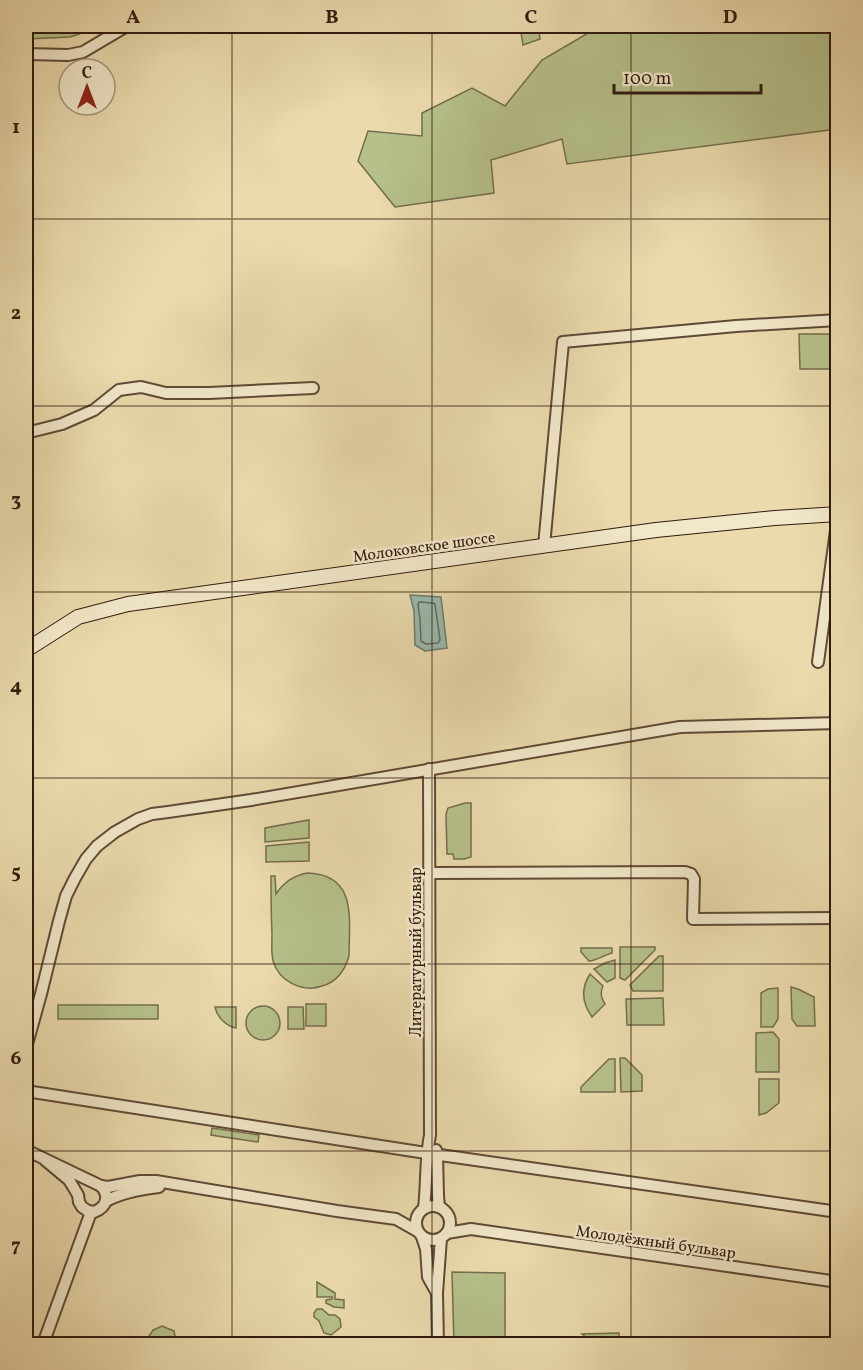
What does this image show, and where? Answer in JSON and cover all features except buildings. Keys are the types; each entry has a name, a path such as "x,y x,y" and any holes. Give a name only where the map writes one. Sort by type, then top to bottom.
{"main road":[{"name":"Молоковское шоссе","path":"26,650 78,617 128,604 656,531 775,518 837,515"}],"street":[{"path":"26,54 83,52 127,26"},
{"path":"544,546 563,342 736,326 837,320"},
{"path":"26,433 62,424 94,410 119,390 141,387 166,393 209,393 313,388"},
{"path":"818,662 837,515"},
{"path":"26,1048 66,896 86,859 98,846 115,832 138,819 152,814 251,800 680,727 837,723"},
{"name":"Литературный бульвар","path":"429,769 430,1135 439,1207"},
{"path":"429,873 685,872 691,874 694,879 693,920 837,918"},
{"path":"26,1091 837,1212"},
{"path":"26,1150 98,1185 106,1195 106,1201"},
{"name":"Литературный бульвар","path":"421,1210 426,1196 432,1153"},
{"path":"45,1160 69,1180 78,1195 80,1205 91,1212 100,1209 106,1201 134,1190 175,1185"},
{"path":"78,1195 86,1185 108,1187 140,1181 156,1181 396,1219 430,1240 444,1235"},
{"path":"396,1219 432,1206 445,1211 449,1218 450,1226 444,1235 437,1293 438,1344"},
{"path":"421,1210 416,1220 426,1249 428,1277 437,1293"},
{"path":"43,1344 91,1212"},
{"name":"Молодёжный бульвар","path":"449,1218 471,1229 837,1282"},
{"name":"Молодёжный бульвар","path":"444,1235 471,1229"}],"green space":[{"path":"26,26 103,26 70,37 26,39"},
{"path":"520,26 538,26 540,39 523,45"},
{"path":"600,26 837,26 837,129 567,164 562,139 491,160 494,193 395,207 358,161 368,131 422,136 422,113 472,88 505,106 542,60"},
{"path":"799,334 837,334 837,369 800,369"},
{"path":"471,803 471,857 454,859 453,854 447,854 446,814 448,808"},
{"path":"309,820 309,838 265,842 265,828"},
{"path":"309,842 309,861 266,862 266,846"},
{"path":"307,873 323,875 335,881 343,890 347,901 350,928 349,956 340,975 332,982 314,988 292,984 286,980 276,968 272,954 271,876 275,876 276,894 289,880"},
{"path":"620,947 655,947 655,950 625,980 620,978"},
{"path":"581,948 612,948 612,953 589,961 581,952"},
{"path":"659,956 663,956 663,991 633,991 630,985"},
{"path":"615,960 615,978 607,982 594,969"},
{"path":"590,974 603,986 601,995 605,1004 592,1017 584,996 585,985"},
{"path":"791,987 814,997 815,1026 797,1026 792,1019"},
{"path":"778,988 778,1019 773,1027 761,1027 761,993 768,989"},
{"path":"663,998 664,1025 627,1025 626,999"},
{"path":"306,1004 326,1004 326,1026 306,1026"},
{"path":"58,1005 158,1005 158,1019 58,1019"},
{"path":"263,1006 275,1011 280,1023 275,1035 263,1040 251,1035 246,1023 251,1011"},
{"path":"215,1007 236,1007 236,1028 222,1020"},
{"path":"288,1007 303,1007 304,1029 288,1029"},
{"path":"773,1032 779,1039 779,1072 756,1072 756,1033"},
{"path":"620,1058 625,1058 642,1075 642,1091 621,1092"},
{"path":"609,1059 615,1059 615,1092 581,1092 581,1087"},
{"path":"759,1079 779,1079 779,1103 766,1113 759,1115"},
{"path":"212,1128 259,1135 258,1142 211,1135"},
{"path":"452,1272 505,1273 505,1344 454,1344"},
{"path":"317,1282 335,1293 335,1299 344,1300 344,1308 326,1303 326,1300 332,1297 317,1297"},
{"path":"317,1309 322,1309 329,1315 335,1315 340,1319 341,1327 331,1335 324,1333 319,1321 314,1317"},
{"path":"162,1326 174,1331 175,1344 149,1344 147,1339 153,1330"},
{"path":"619,1333 619,1340 600,1344 594,1344 582,1334"}],"water":[{"path":"410,595 441,597 447,648 425,651 415,645 414,611"}]}
